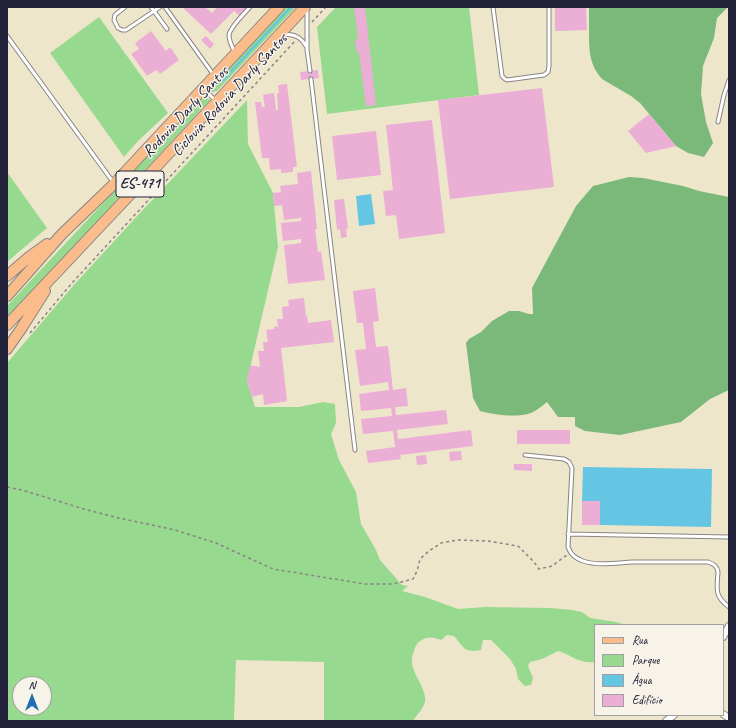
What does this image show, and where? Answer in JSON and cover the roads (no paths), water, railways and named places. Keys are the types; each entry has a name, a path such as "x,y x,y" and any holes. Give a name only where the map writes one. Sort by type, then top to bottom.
{"main road":[{"name":"Rodovia Darly Santos","path":"7,296 62,234 114,184 279,7"},
{"name":"Rodovia Darly Santos","path":"7,325 306,7"},
{"path":"7,276 29,257 62,234"},
{"path":"7,349 32,313 55,274"}],"street":[{"path":"724,635 729,626"}],"lane":[{"path":"125,7 115,15 114,20 118,28 122,30 126,30 160,7"},
{"path":"151,7 167,29"},
{"path":"165,7 215,76"},
{"path":"235,54 230,41 230,30 250,7"},
{"path":"306,7 307,50 310,71"},
{"path":"493,7 502,76 507,80 544,75 548,72 549,7"},
{"path":"276,38 288,34 296,36 304,42 307,50"},
{"path":"7,36 114,184"},
{"path":"311,79 355,450"},
{"path":"718,122 729,80"},
{"path":"203,88 217,101"},
{"path":"525,455 564,459 569,462 572,468 568,547 570,553 575,557 582,561 594,563 712,563 718,572 718,594 720,600 729,607"},
{"path":"568,534 729,537"}],"water":[{"path":"371,194 375,224 359,226 356,196"},
{"path":"583,467 712,469 711,527 600,525 600,502 582,501"}],"waterway":[{"path":"221,82 291,7"}]}
